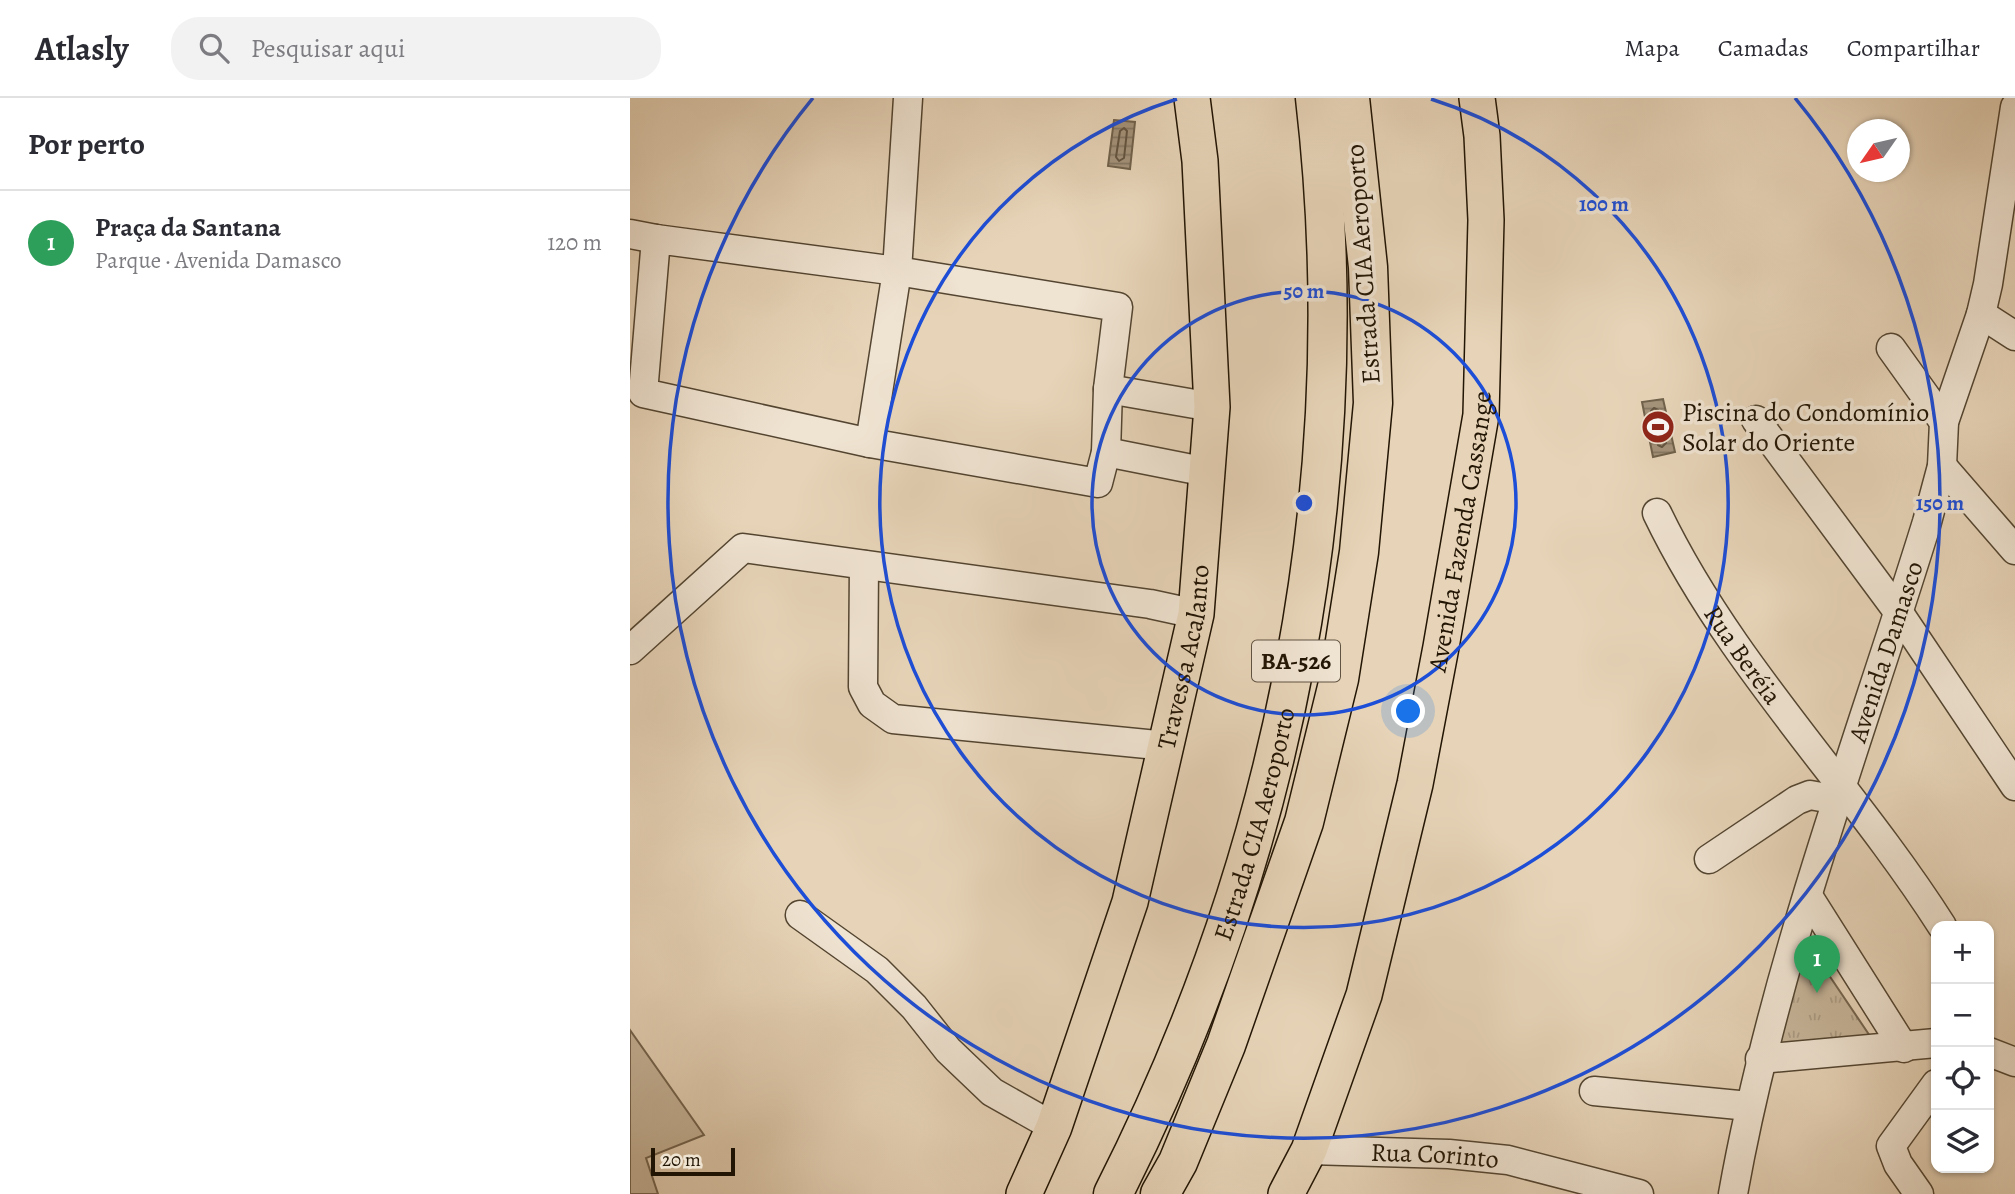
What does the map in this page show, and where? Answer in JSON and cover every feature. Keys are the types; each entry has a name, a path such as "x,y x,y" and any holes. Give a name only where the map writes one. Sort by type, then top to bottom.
{"highway":[{"name":"Estrada CIA Aeroporto","path":"1114,1194 1149,1125 1198,1009 1255,838 1290,695 1307,606 1320,491 1328,342 1329,247 1315,98"},
{"name":"Estrada CIA Aeroporto","path":"1160,1194 1178,1162 1226,1045 1304,822 1339,679 1359,552 1373,403 1368,267 1350,98"}],"main road":[{"name":"Travessa Acalanto","path":"1024,1194 1055,1127 1130,902 1196,614 1212,407 1200,161 1192,98"},
{"name":"Avenida Fazenda Cassange","path":"1286,1194 1309,1150 1364,995 1415,784 1480,415 1486,220 1482,136 1477,98"}],"street":[{"path":"870,443 897,271 908,98"},
{"name":"Avenida Damasco","path":"1733,1194 1760,1059 1942,466 1944,422 1981,314 2015,107"},
{"path":"643,236 897,271 1118,307 1108,389 1106,452 1098,483 870,443 643,393 643,236"},
{"path":"1981,314 2015,336"},
{"path":"1891,348 1944,422"},
{"path":"1108,389 1212,407"},
{"path":"1756,420 1899,613 2015,786"},
{"path":"1106,452 1207,472"},
{"path":"1942,466 2015,550"},
{"name":"Rua Beréia","path":"1657,513 1694,586 1840,794 1887,845 1939,921"},
{"path":"630,650 743,548 1150,604 1196,614"},
{"path":"864,565 863,687 872,704 892,719 1167,746"},
{"path":"1709,859 1797,800 1810,795 1840,794"},
{"path":"1808,896 1904,1048"},
{"path":"800,915 877,970 914,1007 948,1051 992,1092 1055,1127"},
{"path":"1760,1059 1931,1044"},
{"path":"1594,1091 1749,1106"},
{"path":"1919,1194 1898,1164 1891,1146 1931,1091"},
{"name":"Rua Corinto","path":"1309,1150 1449,1154 1508,1160 1569,1184 1639,1194"}],"green space":[{"path":"1808,944 1874,1042 1776,1047"},
{"path":"630,1030 704,1135 646,1158 658,1194 630,1194"}],"water":[{"path":"1114,120 1135,122 1130,169 1108,166"},
{"name":"Piscina do Condomínio Solar do Oriente","path":"1663,399 1675,452 1653,457 1642,402"}],"place":[{"name":"Piscina do Condomínio Solar do Oriente","path":"1658,427"},
{"name":"Praça da Santana","path":"1817,993"}]}
